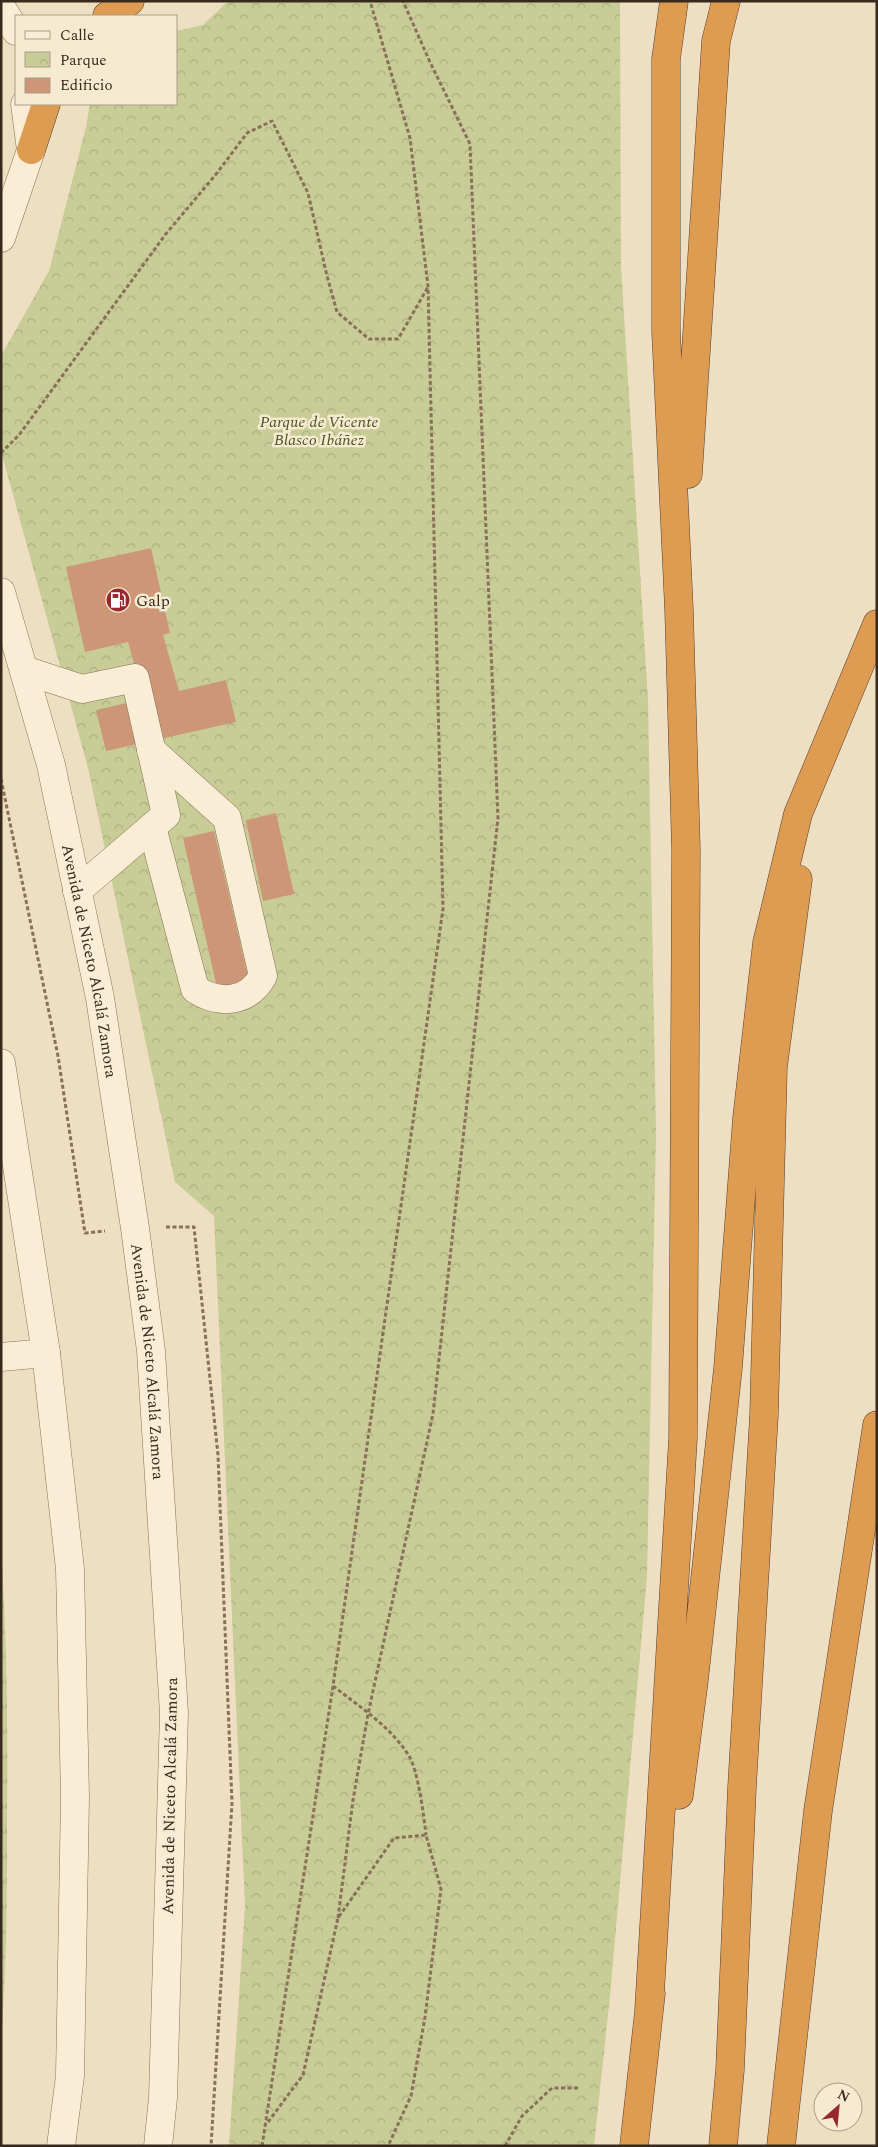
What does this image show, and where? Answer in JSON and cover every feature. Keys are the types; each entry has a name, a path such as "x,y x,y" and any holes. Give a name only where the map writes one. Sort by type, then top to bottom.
{"highway":[{"path":"109,15 130,1"},
{"path":"649,2010 683,1438 686,850 679,610 666,331 666,59 674,1"},
{"path":"679,610 716,41 726,1"},
{"path":"31,150 46,105"},
{"path":"634,2146 649,2010 694,1680 728,1368 746,1118 767,943 798,814 877,624"},
{"path":"723,2146 730,2070 742,1787 764,1415 773,1067 800,864 833,730"},
{"path":"781,2146 818,1811 877,1425"}],"street":[{"path":"1,7 15,29"},
{"path":"1,238 31,150 25,105"},
{"name":"Avenida de Niceto Alcalá Zamora","path":"1,592 50,765 100,998 135,1228 151,1351 174,1713 163,2098 158,2146"},
{"path":"24,670 82,689 98,684 135,678 166,815 77,891"},
{"path":"151,750 227,818 263,976 248,994 237,999 221,1000 204,995 194,989 152,827"},
{"path":"1,1063 46,1353 70,1569 75,1787 70,2076 61,2146"},
{"path":"1,1358 46,1353"}],"path":[{"path":"262,2146 333,1686 443,909 428,286 410,138 370,1"},
{"path":"266,2124 303,2075 338,1918 353,1800 368,1714 433,1414 498,818 470,144 403,1"},
{"path":"1,453 19,434 164,235 247,133 272,121 308,192 337,312 369,339 398,339 428,286"},
{"path":"333,1686 383,1725 410,1757 422,1804 426,1835 441,1889 425,2017 411,2096 388,2146"},
{"path":"338,1918 394,1838 426,1835"},
{"path":"505,2146 522,2116 552,2088 579,2088"}],"green space":[{"name":"Parque de Vicente Blasco Ibáñez","path":"228,1 620,1 621,266 648,700 656,1134 647,1576 610,1996 594,2146 229,2146 245,1906 214,1216 175,1182 88,768 1,451 1,356 49,271 86,127 90,105 178,105 178,31 203,25"},
{"path":"1,1550 6,1650 7,1749 6,1928 1,2040"}],"building":[{"path":"151,548 170,633 163,635 179,691 226,680 236,722 106,751 96,710 144,699 128,642 85,652 66,567"},
{"path":"276,813 294,894 263,901 246,820"},
{"path":"214,831 249,981 217,988 183,838"}],"place":[{"name":"Galp","path":"118,600"}]}
